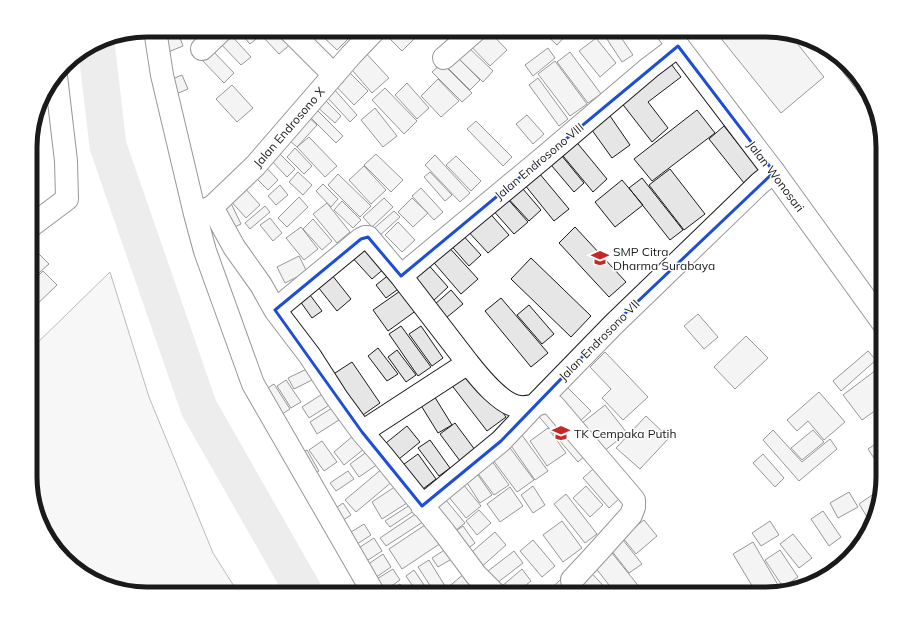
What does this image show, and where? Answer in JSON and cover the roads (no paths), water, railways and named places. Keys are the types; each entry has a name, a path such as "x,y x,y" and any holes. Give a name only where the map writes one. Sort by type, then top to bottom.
{"street":[{"path":"156,37 162,75 203,211 205,251 253,384 370,587"},
{"path":"202,49 215,37"},
{"path":"296,37 334,75"},
{"name":"Jalan Endrosono X","path":"203,211 255,166 369,37"},
{"path":"444,58 468,37"},
{"name":"Jalan Wonosari","path":"675,37 876,313"},
{"name":"Jalan Endrosono VIII","path":"401,276 649,68 675,37"},
{"path":"37,222 67,199 66,161 57,84"},
{"name":"Jalan Endrosono VII","path":"422,506 501,441 620,319 760,183 774,172"},
{"path":"203,211 234,247 261,285 275,310 310,356 337,398 362,432 444,532 476,575 488,587"},
{"path":"275,310 361,239 368,237 401,276 484,383 509,405 521,408 548,401 554,406 634,500 631,515 572,580"},
{"path":"362,432 468,364"}],"waterway":[{"path":"97,49 108,146 199,408 301,587"}],"place":[{"name":"SMP Citra Dharma Surabaya","path":"600,258"},
{"name":"TK Cempaka Putih","path":"561,433"}]}
